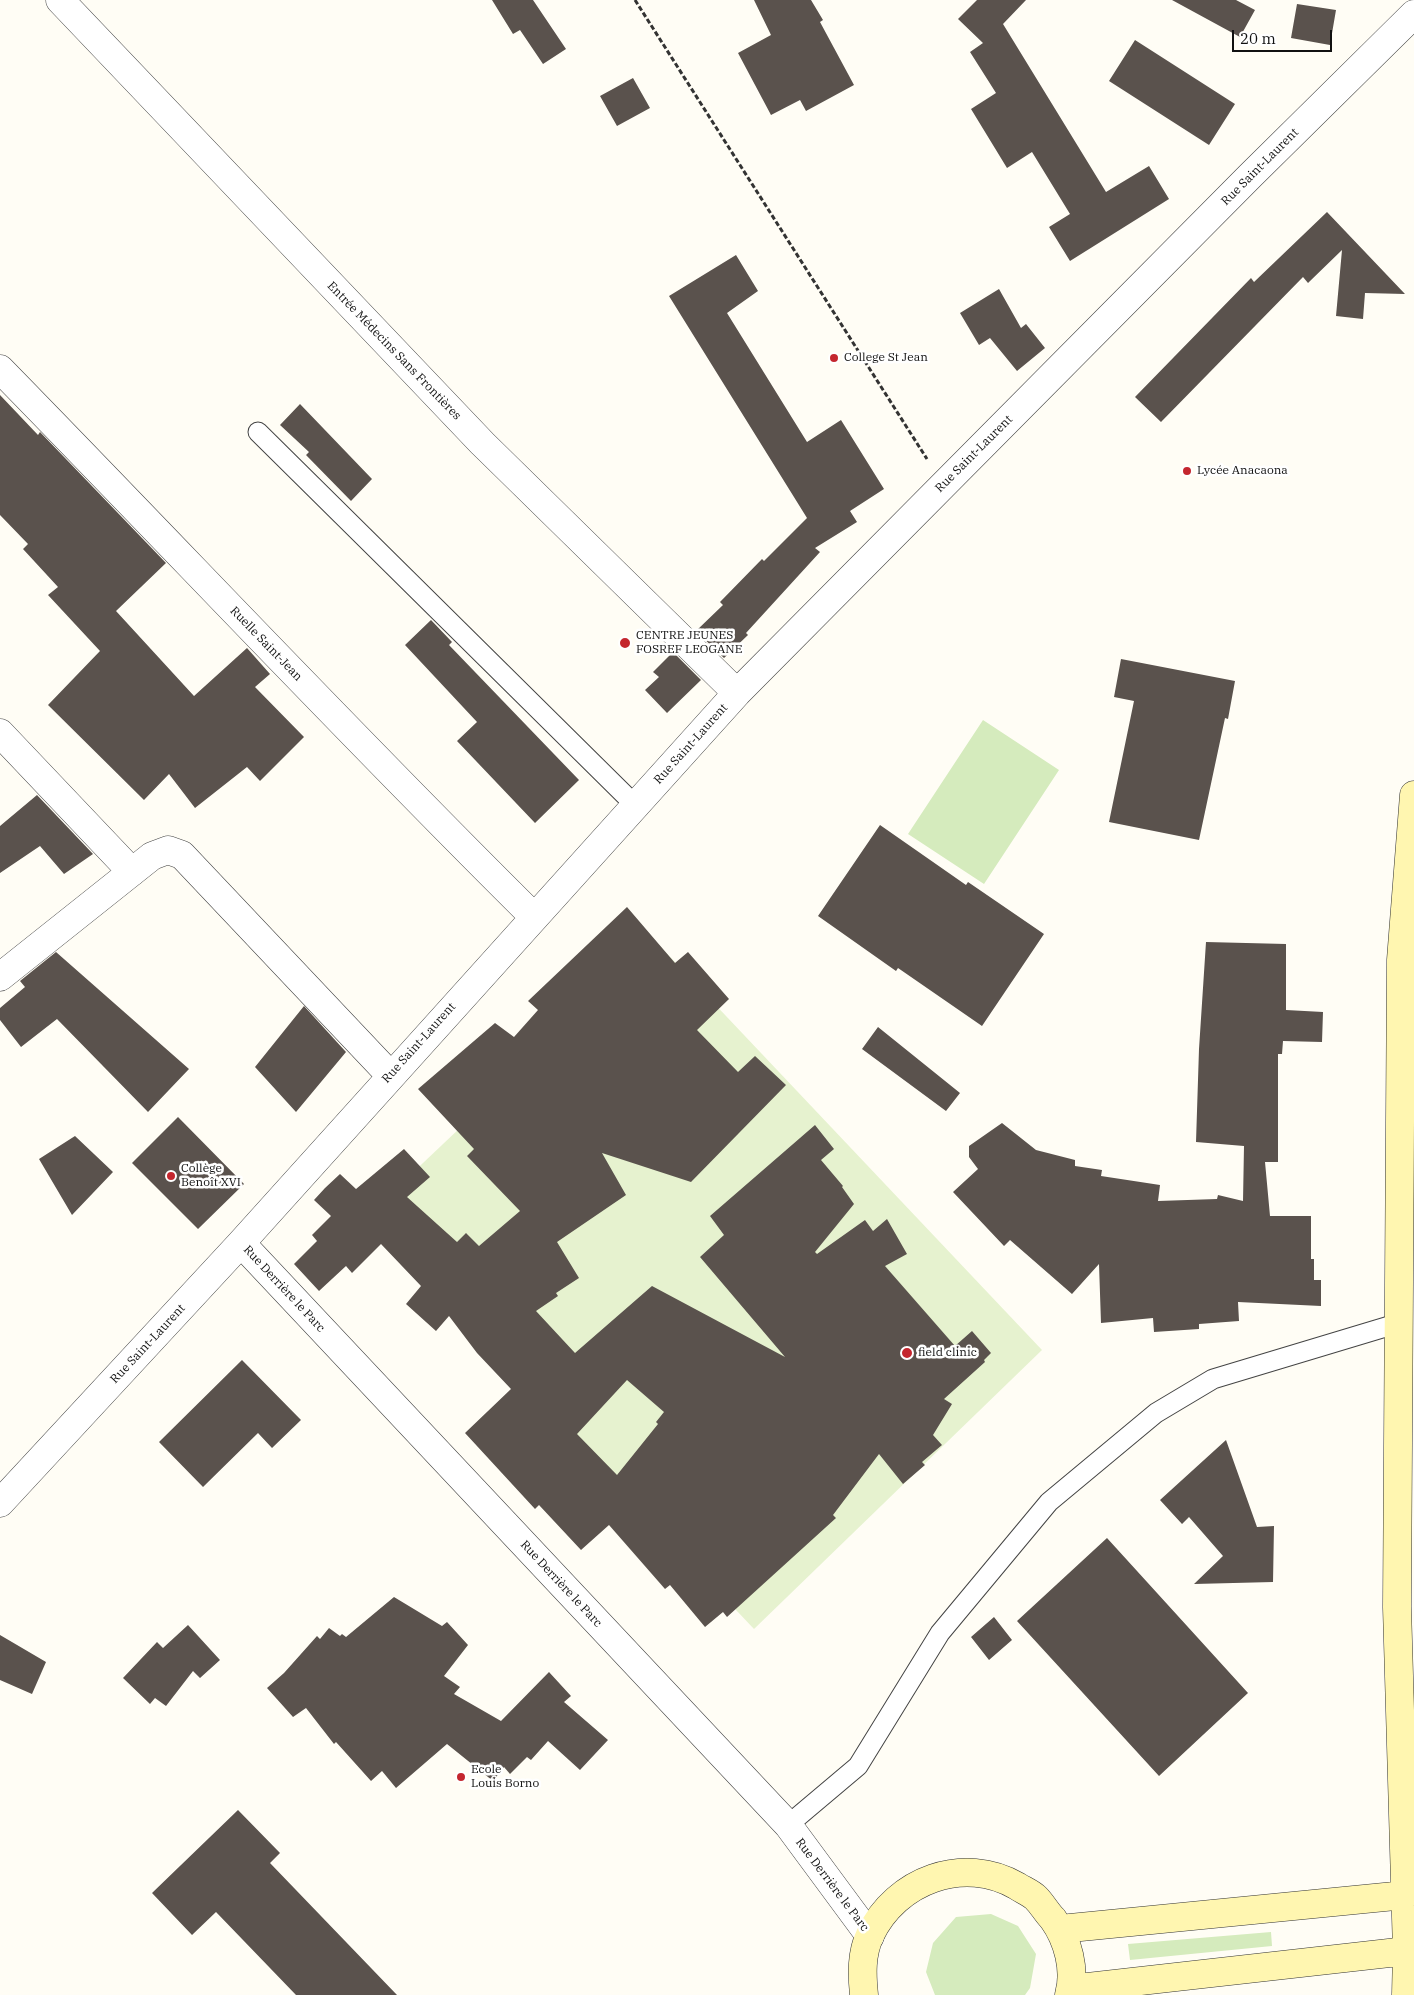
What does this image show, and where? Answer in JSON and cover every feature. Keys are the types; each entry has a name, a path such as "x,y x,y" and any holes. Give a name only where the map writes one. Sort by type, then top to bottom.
{"main road":[{"path":"1406,1995 1409,1932 1405,1895 1407,1755 1406,1600 1399,1323 1401,960 1414,795"},
{"path":"864,1995 862,1968 870,1936 892,1903 924,1880 963,1871 1002,1877 1036,1897 1060,1929 1067,1948 1071,1968 1070,1992 1409,1932"},
{"path":"1060,1929 1405,1895"}],"street":[{"name":"Entrée Médecins Sans Frontières","path":"60,0 482,443 738,693"},
{"name":"Rue Saint-Laurent","path":"0,1503 240,1243 390,1075 738,693 1243,183 1414,14"},
{"name":"Ruelle Saint-Jean","path":"0,369 166,538 392,777 534,917"},
{"path":"0,733 132,872"},
{"path":"0,977 152,856 168,850 182,855 390,1075"},
{"name":"Rue Derrière le Parc","path":"240,1243 788,1825 870,1936"}],"lane":[{"path":"258,432 635,805"},
{"path":"788,1825 858,1766 940,1633 1049,1502 1148,1419 1213,1379 1399,1323"}],"path":[{"path":"635,0 944,485"}],"green space":[{"path":"983,720 1059,770 984,884 908,834"},
{"path":"656,942 1042,1350 754,1629 365,1218"},
{"path":"991,1914 1018,1926 1036,1954 1030,1988 1025,1995 935,1995 926,1972 933,1943 956,1917"},
{"path":"1271,1932 1272,1946 1130,1960 1128,1944"}],"building":[{"path":"492,0 533,0 566,49 543,64 520,30 513,34"},
{"path":"754,0 811,0 823,20 820,22 854,85 806,111 800,100 771,115 738,53 771,35"},
{"path":"977,0 1026,0 1003,24 1106,192 1149,166 1169,199 1070,261 1049,227 1070,214 1032,152 1007,168 971,109 996,93 970,52 983,43 958,19"},
{"path":"1172,0 1236,0 1255,10 1240,37"},
{"path":"1297,4 1336,10 1330,45 1291,38"},
{"path":"1135,40 1235,104 1209,145 1109,81"},
{"path":"633,78 650,108 617,126 600,96"},
{"path":"1327,212 1405,294 1365,293 1363,319 1336,316 1342,250 1308,283 1303,277 1161,422 1135,397 1251,278 1254,282"},
{"path":"736,255 758,291 727,313 807,442 841,420 884,489 850,511 857,522 815,548 820,552 746,633 748,635 724,658 696,631 723,605 720,602 762,559 764,561 807,518 669,296"},
{"path":"999,289 1021,328 1026,324 1045,348 1017,371 990,338 979,345 960,313"},
{"path":"0,395 38,435 40,432 166,563 116,611 194,696 247,648 270,674 255,687 304,737 260,781 247,767 195,808 169,774 144,800 48,705 100,651 48,595 58,587 23,549 28,544 0,515"},
{"path":"300,404 372,479 351,501 306,455 309,452 280,425"},
{"path":"431,620 452,642 449,645 579,780 535,823 457,741 477,722 405,645"},
{"path":"673,652 701,680 667,713 645,690 659,677 653,672"},
{"path":"1121,659 1235,681 1228,719 1225,718 1199,840 1109,822 1134,701 1114,697"},
{"path":"37,795 93,854 64,874 40,846 0,873 0,826"},
{"path":"880,825 966,885 968,882 1044,934 982,1026 898,968 896,971 818,916"},
{"path":"627,907 675,963 688,952 729,999 697,1030 738,1072 755,1056 786,1085 691,1182 602,1153 626,1195 557,1242 579,1278 556,1293 558,1296 536,1311 575,1353 652,1286 785,1357 700,1257 724,1235 710,1216 815,1125 834,1149 821,1160 843,1186 854,1204 815,1252 817,1254 865,1220 873,1231 887,1219 907,1254 885,1266 955,1346 972,1331 991,1353 984,1360 985,1362 944,1399 952,1404 933,1435 942,1445 922,1462 925,1465 903,1484 879,1454 833,1515 836,1518 727,1617 723,1612 705,1627 670,1585 665,1589 609,1525 581,1550 539,1505 535,1509 465,1433 511,1389 477,1353 449,1316 436,1331 406,1304 421,1286 381,1244 352,1273 346,1266 319,1291 294,1264 317,1241 312,1235 331,1216 314,1200 325,1188 340,1174 356,1189 404,1149 430,1177 407,1197 457,1242 466,1233 479,1246 520,1211 467,1156 474,1149 418,1089 495,1023 514,1037 538,1010 528,1001","holes":["627,1380 664,1412 656,1422 658,1424 617,1475 577,1434"]},
{"path":"1206,942 1286,944 1286,1010 1323,1012 1322,1042 1283,1041 1282,1054 1278,1054 1278,1162 1265,1162 1270,1216 1311,1216 1311,1259 1314,1259 1314,1280 1321,1280 1321,1306 1238,1302 1239,1321 1199,1324 1199,1329 1154,1332 1153,1318 1101,1323 1099,1264 1072,1294 1010,1240 1004,1246 953,1192 978,1169 969,1157 969,1146 1002,1123 1036,1150 1075,1160 1075,1166 1102,1170 1101,1176 1160,1185 1158,1201 1217,1199 1218,1195 1243,1201 1244,1146 1196,1142 1199,1049"},
{"path":"56,952 189,1069 148,1112 57,1019 21,1047 0,1020 0,1008 25,987 20,981"},
{"path":"304,1006 346,1052 296,1112 255,1067"},
{"path":"878,1027 960,1093 946,1111 862,1049"},
{"path":"178,1117 244,1184 198,1229 132,1163"},
{"path":"75,1136 113,1172 72,1215 39,1159"},
{"path":"242,1360 301,1420 272,1448 258,1433 203,1487 159,1442"},
{"path":"1226,1440 1257,1527 1274,1526 1273,1582 1194,1584 1223,1556 1189,1517 1182,1524 1160,1500"},
{"path":"1107,1538 1248,1693 1159,1776 1017,1621"},
{"path":"394,1597 442,1626 447,1622 468,1645 444,1676 460,1687 454,1694 501,1721 549,1672 571,1696 564,1702 608,1740 580,1770 548,1741 531,1760 527,1757 510,1774 504,1767 493,1781 447,1744 396,1788 382,1771 371,1781 336,1742 334,1744 306,1708 293,1717 267,1688 284,1673 317,1636 320,1639 329,1628 340,1636 342,1634 346,1637"},
{"path":"994,1617 1012,1640 989,1660 971,1637"},
{"path":"188,1625 220,1660 200,1678 193,1671 166,1706 155,1698 150,1704 123,1678 157,1642 163,1648"},
{"path":"0,1635 46,1662 32,1694 0,1680"},
{"path":"238,1810 280,1853 270,1863 397,1995 296,1995 216,1912 192,1935 152,1893"}],"place":[{"name":"College St Jean","path":"834,358"},
{"name":"Lycée Anacaona","path":"1187,471"},
{"name":"CENTRE JEUNES FOSREF LEOGANE","path":"625,643"},
{"name":"Collège Benoît XVI","path":"171,1176"},
{"name":"field clinic","path":"907,1353"},
{"name":"Ecole Louis Borno","path":"461,1777"}]}
